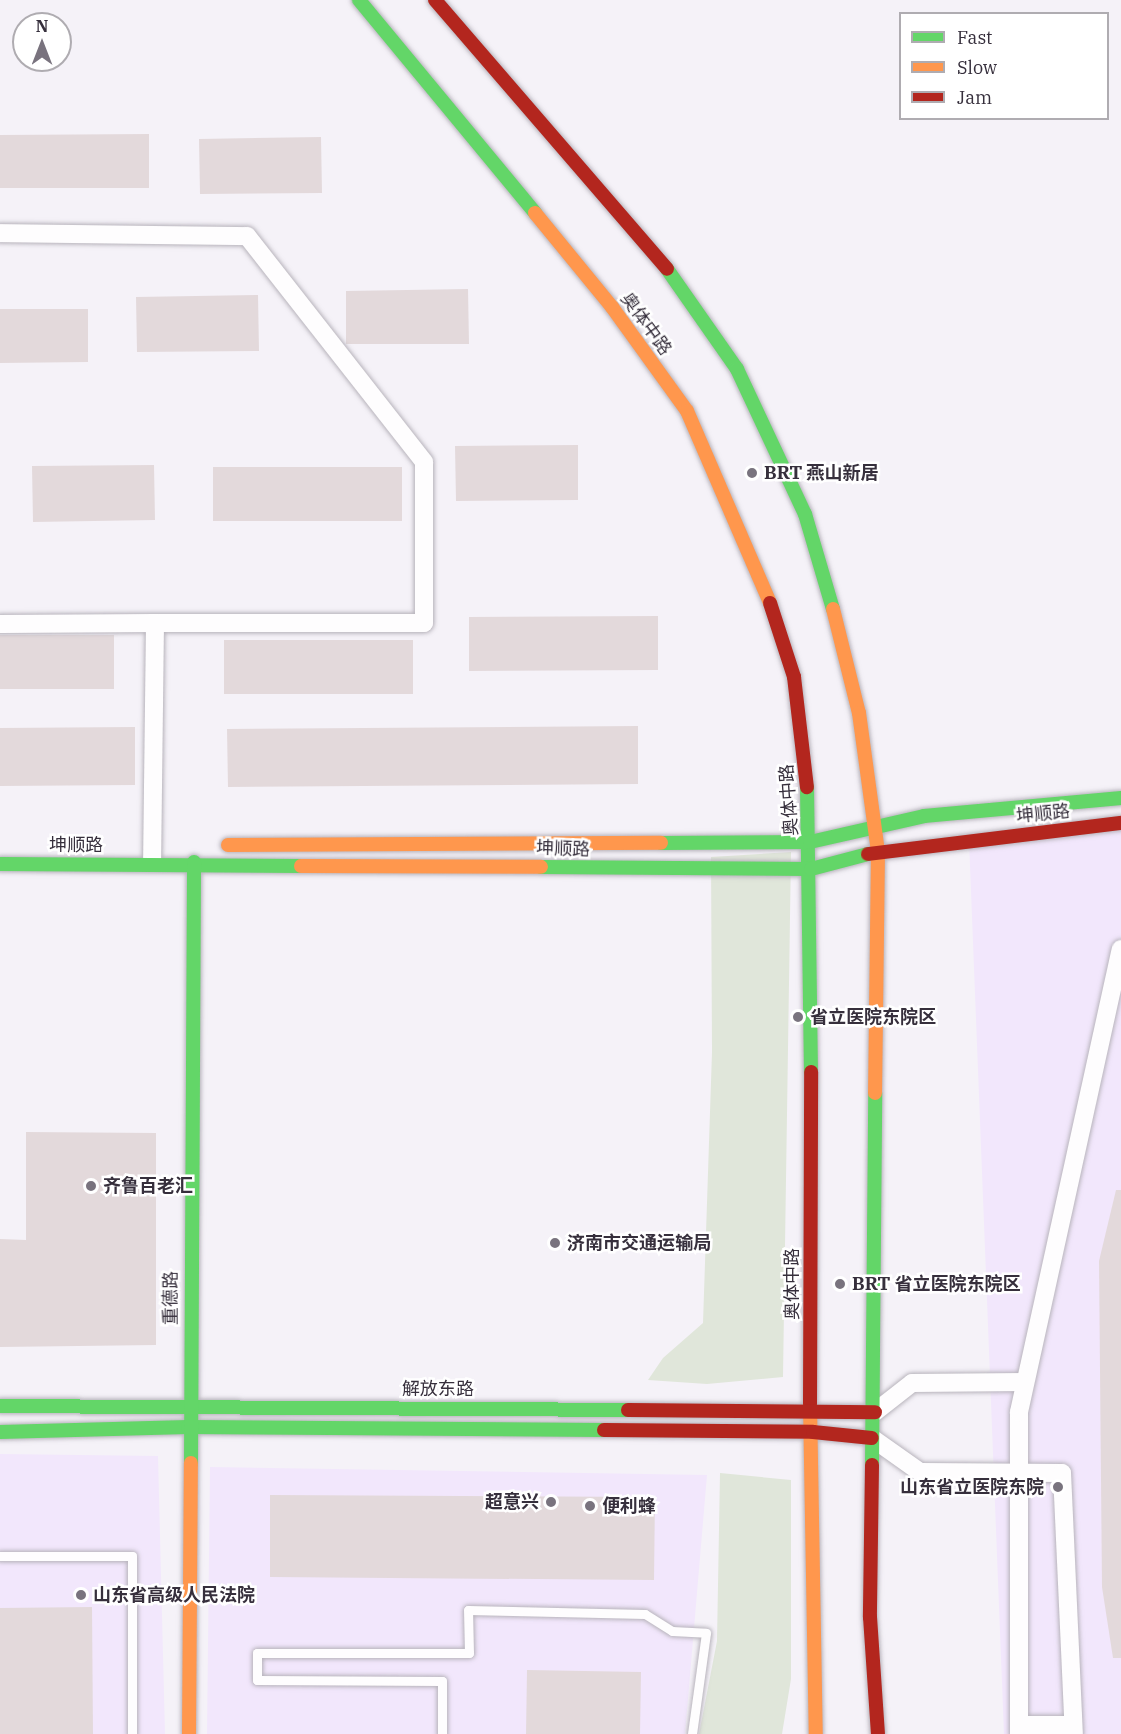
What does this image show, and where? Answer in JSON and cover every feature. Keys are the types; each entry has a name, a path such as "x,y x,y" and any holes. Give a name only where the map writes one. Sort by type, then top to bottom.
{"main road":[{"name":"奥体中路","path":"359,0 612,307 687,411 762,577 794,677 811,869 810,1410 813,1432 816,1734"},
{"path":"435,0 684,289 737,369 809,525 859,714 878,851 875,1412 872,1438 870,1617 878,1734"},
{"name":"坤顺路","path":"212,845 810,842 874,824 1121,798"},
{"name":"坤顺路","path":"0,864 152,850 194,862 811,869 878,851 1121,823"},
{"name":"重德路","path":"189,1734 188,1405 194,862"},
{"name":"解放东路","path":"0,1406 188,1405 875,1412"},
{"path":"0,1432 188,1427 813,1432 872,1438"}],"street":[{"path":"0,233 247,236 424,462 424,623 0,624"},
{"path":"152,850 155,623"},
{"path":"872,1438 920,1472 1019,1472 1062,1473 1072,1730 1019,1730 1019,1472 1019,1412 1121,949"},
{"path":"875,1412 912,1383 1025,1382"}],"lane":[{"path":"0,1556 132,1556 132,1734"},
{"path":"442,1734 442,1680 257,1680 257,1653 469,1653 468,1610 645,1614 672,1631 706,1633 692,1734"}],"shaded area":[{"name":"山东省立医院东院","path":"1121,817 1121,1734 1004,1734 969,840"},
{"path":"791,852 783,1377 707,1384 648,1380 663,1358 703,1323 712,1052 711,857"},
{"name":"山东省高级人民法院","path":"0,1454 158,1456 165,1734 0,1734"},
{"path":"210,1467 707,1475 685,1734 207,1734"},
{"path":"720,1473 791,1480 791,1679 782,1734 699,1734 717,1641"}],"building":[{"path":"149,134 149,188 0,188 0,135"},
{"path":"321,137 322,193 200,194 199,139"},
{"path":"468,289 469,344 346,344 346,291"},
{"path":"258,295 259,351 137,352 136,297"},
{"path":"0,309 88,309 88,362 0,363"},
{"path":"578,445 578,500 456,501 455,446"},
{"path":"154,465 155,520 33,522 32,466"},
{"path":"213,467 402,467 402,521 213,521"},
{"path":"658,616 658,670 469,671 469,617"},
{"path":"0,635 114,635 114,689 0,689"},
{"path":"224,640 413,640 413,694 224,694"},
{"path":"638,726 638,784 228,787 227,729"},
{"path":"135,727 135,785 0,786 0,728"},
{"name":"齐鲁百老汇","path":"26,1132 156,1133 156,1345 0,1347 0,1239 26,1240"},
{"path":"1116,1190 1121,1190 1121,1658 1113,1658 1102,1587 1099,1261"},
{"path":"270,1495 655,1497 654,1580 270,1577"},
{"path":"92,1607 93,1734 0,1734 0,1608"},
{"path":"527,1670 641,1672 640,1734 526,1734"}],"traffic: fast":[{"path":"359,0 535,213"},
{"path":"667,269 737,369 805,514 833,609"},
{"path":"807,787 811,1072"},
{"path":"661,843 810,842 924,816 1121,798"},
{"path":"541,867 811,869 868,854"},
{"path":"191,1463 194,862"},
{"path":"0,864 301,866"},
{"path":"872,1465 875,1093"},
{"path":"0,1406 628,1410"},
{"path":"0,1432 188,1427 604,1430"}],"traffic: slow":[{"path":"535,213 612,307 687,411 770,603"},
{"path":"833,609 859,713 878,851 875,1093"},
{"path":"228,845 661,843"},
{"path":"301,866 541,867"},
{"path":"810,1404 816,1734"},
{"path":"189,1734 191,1463"}],"traffic: jam":[{"path":"435,0 667,269"},
{"path":"770,603 794,677 807,787"},
{"path":"868,854 1121,823"},
{"path":"810,1404 811,1072"},
{"path":"628,1410 875,1412"},
{"path":"604,1430 813,1432 872,1438"},
{"path":"872,1465 870,1617 878,1734"}],"place":[{"name":"BRT 燕山新居","path":"752,473"},
{"name":"省立医院东院区","path":"798,1017"},
{"name":"齐鲁百老汇","path":"91,1186"},
{"name":"济南市交通运输局","path":"555,1243"},
{"name":"BRT 省立医院东院区","path":"840,1284"},
{"name":"山东省立医院东院","path":"1058,1487"},
{"name":"超意兴","path":"551,1502"},
{"name":"便利蜂","path":"590,1506"},
{"name":"山东省高级人民法院","path":"81,1595"}]}
